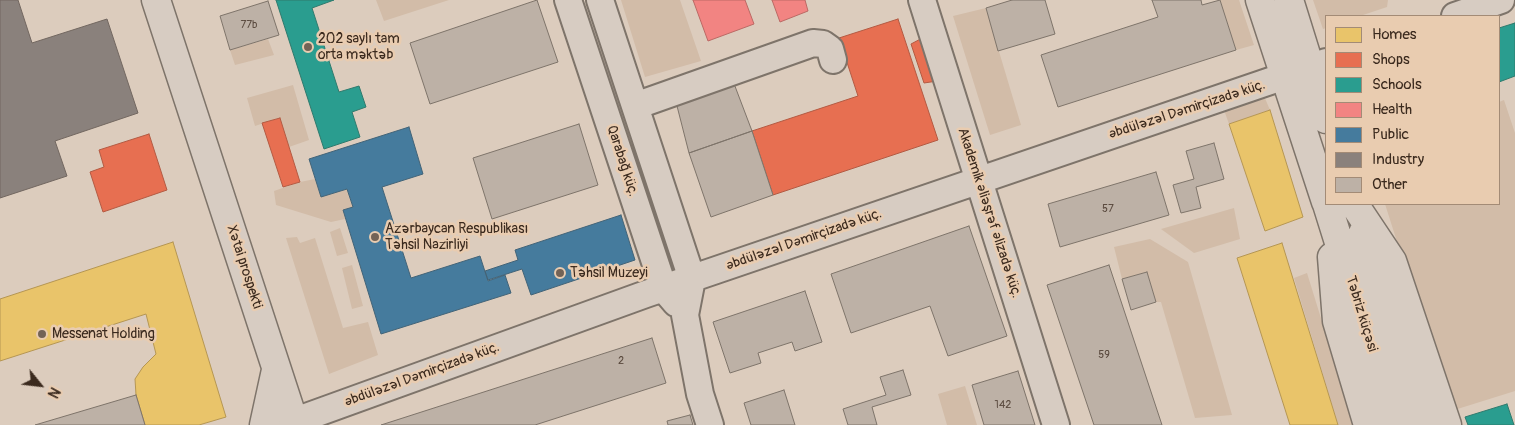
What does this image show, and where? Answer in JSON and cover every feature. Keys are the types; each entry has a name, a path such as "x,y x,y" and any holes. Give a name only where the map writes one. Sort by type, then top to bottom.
{"main road":[{"name":"Xətai prospekti","path":"156,0 276,368 292,424"},
{"name":"Təbriz küçəsi","path":"1260,0 1307,69 1325,116"},
{"name":"Təbriz küçəsi","path":"1289,0 1325,148"},
{"name":"Təbriz küçəsi","path":"1338,205 1396,425"},
{"name":"Təbriz küçəsi","path":"1338,205 1421,425"},
{"path":"1338,205 1337,321 1368,425"},
{"path":"1338,205 1392,261 1447,425"},
{"path":"264,425 276,368"}],"street":[{"name":"Qarabağ küç.","path":"568,0 664,289 686,315"},
{"path":"600,0 692,279 686,315 700,394 710,425"},
{"name":"Akademik Əliəşrəf Əlizadə küç.","path":"922,0 1056,425"},
{"path":"1458,15 1501,0"},
{"path":"635,106 813,43 823,44 830,49 833,60"},
{"name":"Əbdüləzəl DƏmirçizadə küç.","path":"292,424 637,297 1307,69"}],"shaded area":[{"path":"376,0 449,0 384,21"},
{"path":"621,0 680,0 701,61 645,77"},
{"path":"1220,0 1239,0 1254,45 1236,50"},
{"path":"1313,0 1388,0 1387,7 1363,15 1325,15 1325,28 1323,29"},
{"path":"986,8 1021,125 990,135 953,16"},
{"path":"268,39 274,55 235,65 230,50"},
{"path":"293,85 309,140 289,147 279,118 255,126 247,98"},
{"path":"1264,96 1270,110 1229,124 1224,110"},
{"path":"1504,100 1515,133 1515,391 1451,411 1385,205 1500,205 1500,102"},
{"path":"315,179 321,197 347,189 353,207 343,210 345,219 331,222 276,205 274,191"},
{"path":"1234,208 1240,239 1194,253 1161,229"},
{"path":"340,228 348,253 337,256 330,232"},
{"path":"297,237 300,243 315,238 343,328 368,322 378,355 329,374 286,238"},
{"path":"1150,239 1188,262 1232,415 1195,418 1161,302 1156,302 1147,272 1122,279 1114,247"},
{"path":"352,265 363,306 352,309 342,268"},
{"path":"1307,273 1354,425 1338,425 1294,278"},
{"path":"965,386 977,425 947,425 938,394"}],"building: Homes":[{"path":"1270,110 1303,217 1265,231 1229,124"},
{"name":"Messenat Holding","path":"173,242 226,417 199,425 145,425 136,395 135,379 143,367 156,354 146,314 0,361 0,299"},
{"path":"1282,243 1338,425 1290,425 1237,258"}],"building: Shops":[{"path":"898,19 938,140 773,195 752,131 858,96 839,38"},
{"path":"928,35 944,80 924,83 911,44"},
{"path":"280,118 300,182 283,187 262,123"},
{"path":"149,134 167,190 103,212 90,172 104,167 99,150"}],"building: Schools":[{"name":"202 saylı tam orta məktəb","path":"276,0 334,0 312,8 339,92 359,86 366,107 352,112 360,137 324,149"},
{"path":"1515,23 1515,76 1500,82 1500,28"},
{"path":"1507,404 1514,425 1468,425 1465,417"}],"building: Health":[{"path":"693,0 745,0 754,24 708,41"},
{"path":"772,0 805,0 808,11 780,22"}],"building: Public":[{"name":"Azərbaycan Respublikası Təhsil Nazirliyi","path":"409,127 423,174 382,187 411,278 480,256 488,281 505,275 511,293 381,334 343,210 353,207 347,189 321,197 309,159"},
{"path":"621,215 635,260 531,295 522,269 488,280 485,271 518,260 515,250"}],"building: Industry":[{"path":"0,0 18,0 32,43 107,19 138,113 55,141 67,176 0,198"}],"building: Other":[{"path":"537,0 558,62 430,104 410,43"},
{"path":"1012,0 1045,0 1055,34 998,51 986,8"},
{"path":"1152,0 1201,0 1202,5 1220,0 1236,50 1058,107 1041,55 1158,17"},
{"path":"268,1 279,35 230,50 220,16"},
{"path":"733,81 752,131 689,153 677,106"},
{"path":"579,124 598,185 492,219 473,158"},
{"path":"752,131 773,195 711,217 689,153"},
{"path":"1214,143 1224,179 1196,187 1201,208 1181,213 1173,185 1194,179 1186,151"},
{"path":"1156,172 1169,215 1060,247 1048,204"},
{"path":"969,226 1007,336 948,356 930,306 851,333 831,274"},
{"path":"1109,265 1162,425 1094,425 1047,285"},
{"path":"1147,272 1156,302 1131,310 1122,279"},
{"path":"805,291 822,342 795,351 792,342 758,353 761,363 730,373 713,322"},
{"path":"652,338 666,383 535,425 381,425"},
{"path":"903,370 911,395 872,407 877,425 848,425 843,409 886,395 880,377"},
{"path":"1018,371 1035,425 984,425 972,385"},
{"path":"784,390 795,425 751,425 744,403"},
{"path":"136,395 145,425 35,425"},
{"path":"690,415 693,425 668,425 667,421"}],"place":[{"name":"202 saylı tam orta məktəb","path":"308,47"},
{"name":"Azərbaycan Respublikası Təhsil Nazirliyi","path":"375,237"},
{"name":"Təhsil Muzeyi","path":"560,273"},
{"name":"Messenat Holding","path":"42,334"}]}
